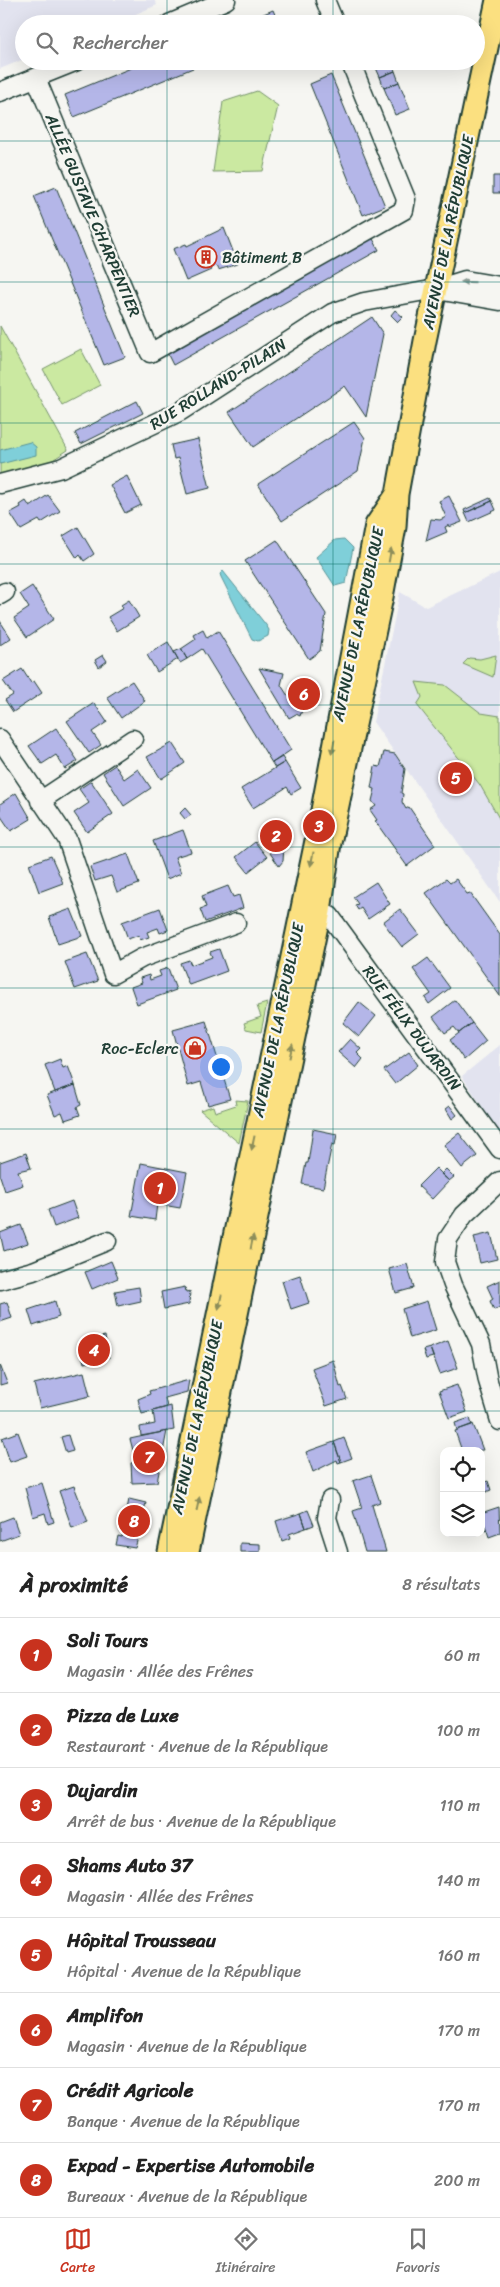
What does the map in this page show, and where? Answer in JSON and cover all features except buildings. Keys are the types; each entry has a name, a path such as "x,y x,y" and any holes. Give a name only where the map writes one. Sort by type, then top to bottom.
{"main road":[{"name":"AVENUE DE LA RÉPUBLIQUE","path":"485,53 496,0"},
{"name":"AVENUE DE LA RÉPUBLIQUE","path":"188,1552 320,911 330,843 382,597 395,527 397,494 436,290 482,70"},
{"name":"AVENUE DE LA RÉPUBLIQUE","path":"169,1552 319,826 376,525 397,494"}],"street":[{"path":"190,15 226,0"},
{"path":"325,0 331,15"},
{"path":"0,92 55,70"},
{"name":"ALLÉE GUSTAVE CHARPENTIER","path":"36,78 150,353 404,210 406,199 354,70"},
{"path":"436,290 464,280 500,286"},
{"path":"436,290 500,302"},
{"name":"RUE ROLLAND-PILAIN","path":"0,484 61,468 181,411 332,313 364,302 436,290"},
{"path":"0,739 67,839 113,974 142,958 236,923"},
{"path":"40,801 133,739"},
{"name":"RUE FÉLIX DUJARDIN","path":"320,911 330,916 500,1149"},
{"path":"500,1181 464,1215 448,1239 445,1262 453,1285 481,1344 488,1381 500,1421"},
{"path":"0,1280 33,1271 107,1241"},
{"path":"330,1500 327,1518 338,1552"}],"shaded area":[{"path":"0,0 154,0 157,5 133,15 15,15 15,63 0,69"},
{"path":"500,572 500,902 373,722 400,592 426,607"},
{"path":"500,1045 500,1134 462,1076"}],"green space":[{"path":"257,91 278,106 263,171 213,172 223,102"},
{"path":"0,326 68,450 45,465 0,475"},
{"path":"81,349 100,385 62,405 43,369"},
{"path":"496,655 493,677 463,664 469,658 480,659"},
{"path":"416,682 445,685 481,713 500,716 500,820 480,785 417,705 422,697"},
{"path":"267,1003 261,1032 246,1029 244,1023 261,1017 257,1006"},
{"path":"235,1100 248,1101 239,1143 200,1110 213,1106 215,1112 236,1105"}],"water":[{"path":"30,442 36,447 36,455 0,464 0,450"},
{"path":"344,539 353,548 346,583 335,586 316,557 335,540"},
{"path":"223,571 266,625 269,630 268,636 258,641 252,639 221,577 220,574"}],"place":[{"name":"Bâtiment B","path":"206,257"},
{"name":"Amplifon","path":"304,694"},
{"name":"Hôpital Trousseau","path":"456,778"},
{"name":"Dujardin","path":"319,826"},
{"name":"Pizza de Luxe","path":"276,836"},
{"name":"Roc-Eclerc","path":"195,1048"},
{"name":"Soli Tours","path":"160,1188"},
{"name":"Shams Auto 37","path":"94,1350"},
{"name":"Crédit Agricole","path":"149,1457"},
{"name":"Expad - Expertise Automobile","path":"134,1521"}]}
